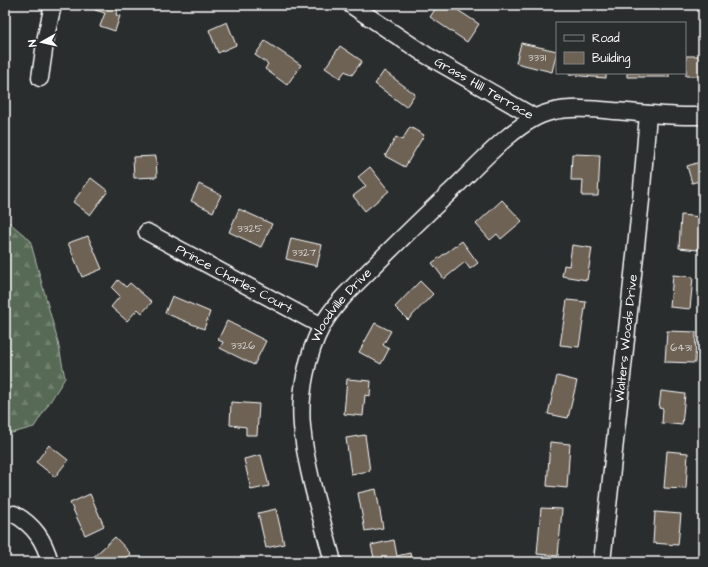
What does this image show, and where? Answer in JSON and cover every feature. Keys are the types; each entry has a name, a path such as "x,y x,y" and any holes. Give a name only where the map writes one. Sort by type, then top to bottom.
{"street":[{"path":"40,78 46,36 53,5"},
{"name":"Grass Hill Terrace","path":"351,5 426,55 534,117 551,111 574,109 703,116"},
{"name":"Walters Woods Drive","path":"602,562 629,300 641,200 648,114"},
{"name":"Woodville Drive","path":"333,562 306,455 302,426 302,406 306,378 312,352 322,326 348,292 398,242 496,148 523,124 534,117"},
{"name":"Prince Charles Court","path":"147,232 322,326"},
{"path":"14,514 32,526 40,535 46,547 50,562"}],"green space":[{"path":"5,219 30,240 58,342 65,378 34,427 5,435"}],"building":[{"path":"5,5 10,5 7,14 5,13"},
{"path":"97,5 119,5 116,15 120,16 115,31 100,26 105,13 95,10"},
{"path":"438,5 450,5 479,24 467,42 430,17"},
{"path":"227,22 236,45 218,53 209,30"},
{"path":"265,41 301,65 287,85 265,69 268,64 255,55"},
{"path":"521,43 556,51 552,72 516,63"},
{"path":"340,46 362,61 352,75 345,71 340,78 325,68"},
{"path":"686,56 703,56 703,76 686,76"},
{"path":"384,71 415,94 406,107 375,84"},
{"path":"606,74 606,78 569,75"},
{"path":"627,74 669,74 669,77 627,77"},
{"path":"410,127 424,135 405,167 385,156 396,137 402,140"},
{"path":"572,154 600,155 598,196 582,196 583,180 571,180"},
{"path":"156,156 157,177 134,178 133,157"},
{"path":"703,161 703,180 692,183 687,166"},
{"path":"370,167 389,191 365,211 353,196 366,186 358,177"},
{"path":"91,178 108,191 90,215 73,202"},
{"path":"199,184 221,195 213,212 191,201"},
{"path":"502,200 522,221 501,239 497,234 490,240 476,224"},
{"path":"239,209 272,224 261,247 229,232"},
{"path":"681,215 701,217 698,250 679,248"},
{"path":"88,236 102,269 82,277 68,243"},
{"path":"291,238 322,245 317,266 286,259"},
{"path":"462,241 478,263 470,269 465,262 444,279 432,263"},
{"path":"572,245 592,248 587,280 562,276 564,265 569,266"},
{"path":"673,275 693,277 690,309 670,307"},
{"path":"118,280 126,287 130,283 152,302 142,313 138,309 127,321 111,307 120,296 112,288"},
{"path":"420,281 433,294 408,320 395,307"},
{"path":"172,296 210,312 204,329 165,313"},
{"path":"567,300 586,302 579,347 560,345"},
{"path":"227,321 266,341 254,365 220,348 223,342 218,340"},
{"path":"375,323 391,331 383,345 389,349 381,364 359,352"},
{"path":"667,331 696,332 695,363 665,362"},
{"path":"557,376 577,381 568,418 548,414"},
{"path":"347,379 371,381 370,396 365,395 363,416 344,414"},
{"path":"661,391 685,394 682,425 662,423 663,409 659,408"},
{"path":"231,402 259,404 257,435 246,435 246,427 230,425"},
{"path":"365,435 370,471 351,474 346,438"},
{"path":"550,442 570,444 567,488 547,486"},
{"path":"49,445 68,460 55,477 36,462"},
{"path":"667,451 688,453 686,489 664,488"},
{"path":"261,455 269,486 251,490 244,459"},
{"path":"376,489 383,528 365,531 358,493"},
{"path":"90,494 104,526 85,535 70,503"},
{"path":"541,508 562,509 558,556 537,554"},
{"path":"276,509 284,544 266,548 258,513"},
{"path":"655,512 681,514 678,545 653,543"},
{"path":"115,537 131,554 122,562 88,562"},
{"path":"394,540 397,556 410,553 412,562 375,562 371,545"}]}
